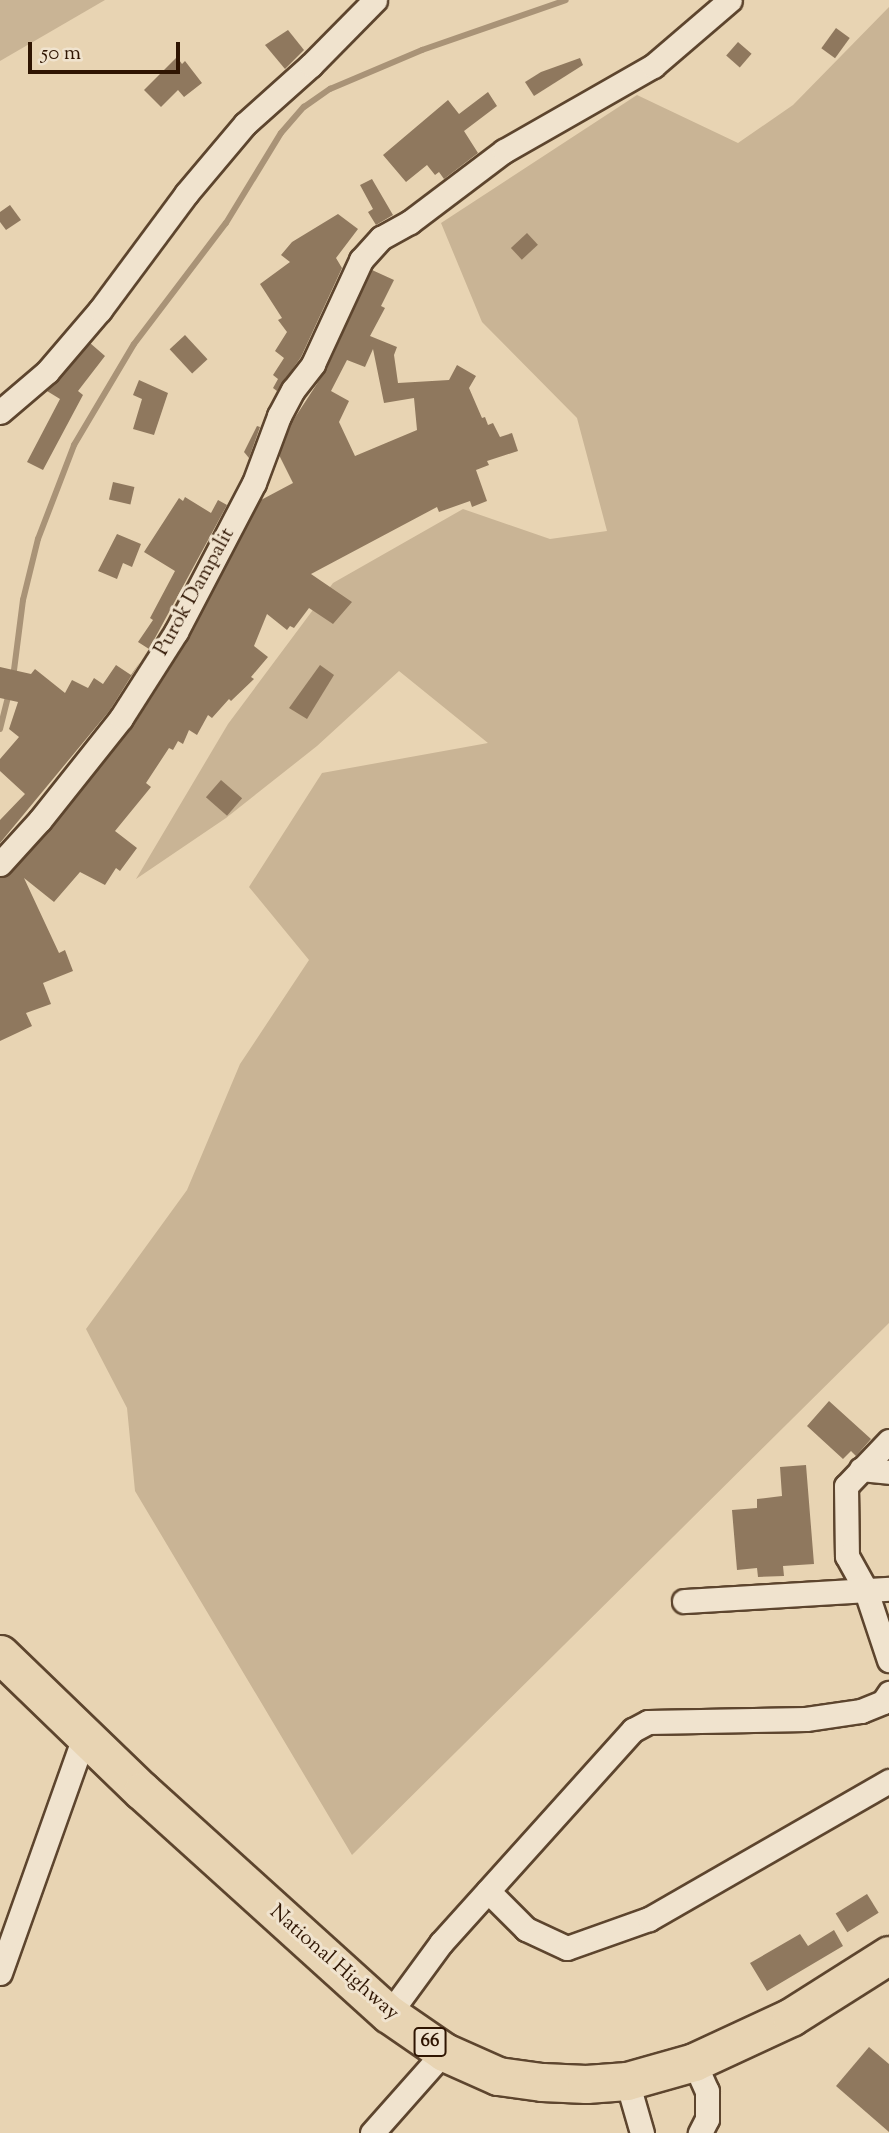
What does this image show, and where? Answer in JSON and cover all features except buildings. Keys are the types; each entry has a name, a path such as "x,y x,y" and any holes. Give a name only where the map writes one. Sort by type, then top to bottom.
{"main road":[{"name":"National Highway","path":"0,1654 142,1791 389,2014 444,2052 509,2078 586,2084 627,2081 694,2062 791,2017 889,1955"}],"street":[{"path":"0,412 47,372 100,310 186,194 245,124 311,65 375,0"},
{"name":"Purok Dampalit","path":"0,864 40,820 121,718 176,632 254,483 279,416 313,364 361,260 381,238 410,222 504,151 653,66 730,0"},
{"path":"889,1441 846,1486 847,1556 864,1588 889,1660"},
{"path":"861,1469 889,1472"},
{"path":"684,1601 864,1588 889,1589"},
{"path":"389,2014 441,1943 624,1739 648,1722 806,1719 861,1711 883,1702 889,1693"},
{"path":"0,1973 85,1734"},
{"path":"488,1891 526,1929 568,1948 649,1919 889,1781"},
{"path":"372,2133 444,2052"},
{"path":"694,2062 707,2091 707,2119 700,2133"},
{"path":"627,2081 642,2133"}],"shaded area":[{"path":"0,0 105,0 0,61"},
{"path":"889,7 889,1323 352,1855 135,1491 127,1408 86,1329 187,1190 240,1064 309,960 249,887 322,773 488,743 399,671 317,746 226,818 136,879 228,724 333,583 463,509 550,539 607,531 577,418 482,322 441,223 637,95 738,143 793,105"}],"waterway":[{"path":"13,678 23,600 38,539 74,445 134,344 226,223 281,133 304,107 330,89 422,50 566,0"},
{"path":"0,729 9,692"}]}
